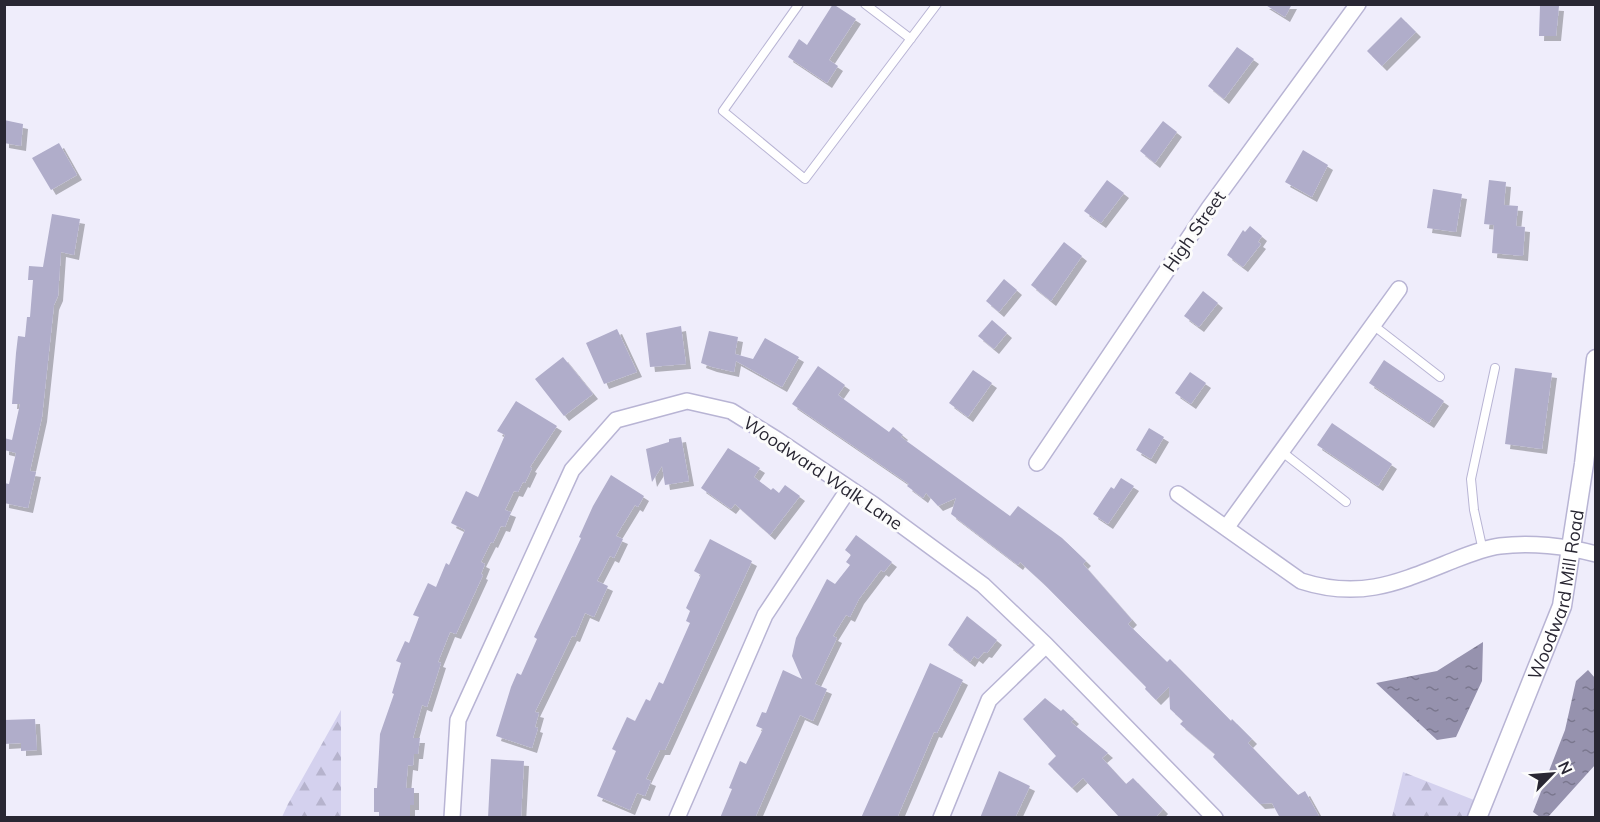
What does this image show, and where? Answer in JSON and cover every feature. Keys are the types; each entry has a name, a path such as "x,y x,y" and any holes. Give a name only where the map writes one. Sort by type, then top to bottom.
{"street":[{"name":"High Street","path":"1037,463 1209,208 1358,4"},
{"path":"1226,528 1399,289"},
{"name":"Woodward Mill Road","path":"1478,818 1562,606 1584,464 1596,359"},
{"name":"Woodward Walk Lane","path":"452,818 458,720 572,470 616,420 687,401 731,411 874,505 983,585 1046,645 1215,818"},
{"path":"676,818 765,615 848,490"},
{"path":"1178,494 1301,582 1342,590 1367,590 1392,585 1483,550 1500,546 1571,547 1596,554"},
{"path":"941,818 989,700 1046,645"}],"lane":[{"path":"799,4 723,111 805,179 937,4"},
{"path":"865,4 910,39"},
{"path":"1373,325 1440,377"},
{"path":"1483,550 1474,510 1471,479 1495,368"},
{"path":"1281,451 1346,502"}],"green space":[{"path":"341,710 341,817 282,817 288,804"},
{"path":"1403,772 1474,800 1467,817 1392,817"}],"water":[{"path":"1483,642 1482,681 1456,737 1437,740 1376,683 1437,671"},
{"path":"1588,670 1595,678 1595,765 1548,817 1540,817 1533,812 1565,730 1576,681"}],"building":[{"path":"833,4 856,19 829,60 838,66 827,83 788,57 799,39 807,45"},
{"path":"1264,4 1292,4 1285,17"},
{"path":"1540,5 1559,6 1556,36 1539,36"},
{"path":"1401,17 1416,32 1382,66 1367,51"},
{"path":"1237,47 1254,59 1224,99 1208,86"},
{"path":"4,120 23,124 21,146 4,143"},
{"path":"1163,121 1177,132 1155,163 1140,151"},
{"path":"59,143 77,175 51,190 32,158"},
{"path":"1303,150 1328,165 1312,197 1285,182"},
{"path":"1107,180 1124,193 1101,223 1084,211"},
{"path":"1489,180 1506,182 1504,205 1518,206 1516,226 1525,227 1523,256 1492,253 1494,225 1484,224"},
{"path":"1433,189 1462,194 1456,232 1427,228"},
{"path":"52,214 80,219 74,255 61,252 58,296 54,305 42,417 30,471 36,472 28,508 4,503 4,483 9,484 16,453 4,450 4,438 12,440 20,404 12,404 18,336 25,337 27,317 30,317 33,280 28,280 29,266 43,267"},
{"path":"1250,226 1262,236 1258,242 1261,244 1243,267 1227,255 1243,230 1245,232"},
{"path":"1064,242 1082,256 1051,301 1031,285"},
{"path":"1004,279 1017,290 999,312 986,301"},
{"path":"1203,291 1218,303 1199,327 1184,316"},
{"path":"992,320 1007,333 994,349 978,336"},
{"path":"681,326 686,364 650,367 646,333"},
{"path":"617,329 637,372 604,384 586,343"},
{"path":"709,331 738,337 735,354 753,359 765,338 799,357 782,387 736,361 734,372 712,367 701,363"},
{"path":"563,357 593,394 564,416 535,379"},
{"path":"1384,360 1444,401 1429,423 1369,383"},
{"path":"818,366 845,385 838,395 889,432 893,427 903,435 901,437 1010,516 1018,506 1062,538 1086,561 1083,564 1132,620 1128,624 1167,662 1170,659 1252,739 1248,743 1298,795 1305,791 1320,818 1280,818 1272,803 1260,804 1213,757 1215,754 1180,724 1183,721 1170,709 1169,687 1156,700 1145,689 1146,687 1020,562 1018,565 951,514 956,498 938,506 926,493 923,498 907,486 909,484 792,404"},
{"path":"1515,368 1552,373 1542,449 1505,444"},
{"path":"973,370 992,383 968,417 949,403"},
{"path":"1190,372 1206,383 1191,404 1175,393"},
{"path":"516,401 557,426 530,467 532,468 525,483 523,482 518,492 514,491 505,510 511,512 505,527 501,526 481,562 485,564 481,574 483,575 456,634 450,632 438,662 441,663 427,707 422,705 413,738 420,738 418,754 414,754 413,766 408,765 406,788 414,788 414,805 410,805 410,818 379,818 379,812 374,812 374,788 377,788 380,734 394,694 392,693 401,663 396,661 405,641 409,643 419,617 413,615 428,583 436,587 446,563 449,565 465,530 451,523 466,491 478,497 505,435 497,431"},
{"path":"1332,423 1392,464 1378,486 1317,445"},
{"path":"1149,428 1164,437 1151,459 1136,450"},
{"path":"681,437 689,481 665,485 662,466 652,482 646,449 669,442 669,439"},
{"path":"728,448 760,468 754,477 771,490 773,488 779,493 785,485 800,496 770,535 735,504 731,509 701,488"},
{"path":"611,475 644,496 638,507 635,505 616,536 623,539 614,558 610,556 597,581 608,586 594,617 585,613 575,637 572,636 535,712 539,713 535,727 538,728 532,748 496,736 517,673 521,675 537,639 534,637 581,538 579,537"},
{"path":"1121,478 1134,486 1108,524 1093,514 1111,487 1114,489"},
{"path":"856,535 892,562 884,572 881,570 859,599 850,617 846,615 833,636 837,638 815,684 827,689 813,721 800,715 755,818 720,818 740,761 746,764 763,729 756,726 762,712 766,713 783,670 802,679 792,656 796,638 827,579 835,584 850,565 846,562 851,555 845,550"},
{"path":"710,539 752,561 665,750 660,750 646,779 651,781 645,796 637,793 630,810 597,796 616,751 612,749 627,717 635,721 646,699 650,701 659,682 663,684 690,623 686,621 690,611 686,608 701,575 694,571"},
{"path":"967,616 997,640 987,653 984,652 978,659 974,656 970,662 948,645"},
{"path":"930,663 963,680 937,733 934,732 897,818 861,818"},
{"path":"1045,698 1061,711 1063,709 1074,719 1071,722 1108,753 1102,758 1126,784 1133,778 1163,809 1155,818 1120,818 1083,778 1072,788 1048,764 1056,756 1023,719"},
{"path":"35,719 37,750 21,751 21,743 4,744 4,720"},
{"path":"491,759 524,761 521,818 488,818"},
{"path":"999,771 1030,786 1015,818 980,818"}]}
